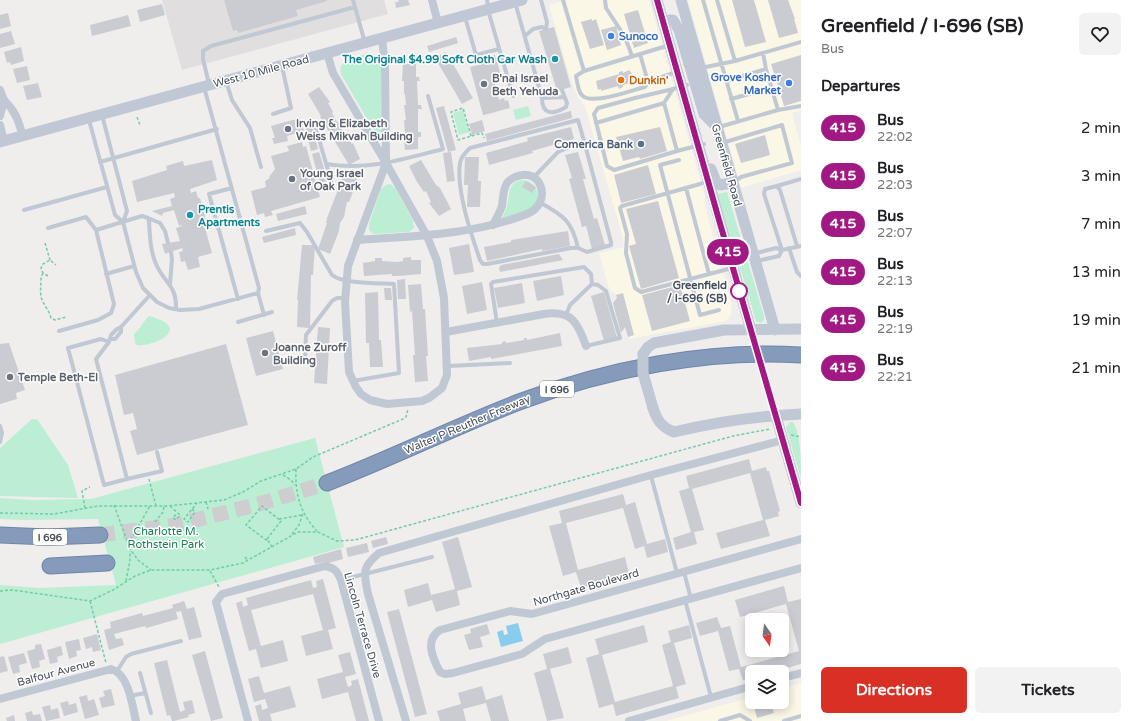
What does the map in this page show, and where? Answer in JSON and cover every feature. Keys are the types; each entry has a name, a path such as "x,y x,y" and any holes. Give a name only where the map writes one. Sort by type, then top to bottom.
{"highway":[{"name":"Walter P Reuther Freeway","path":"327,483 520,402 563,387 608,374 695,359 748,355 801,355"},
{"name":"I 696","path":"0,535 48,537 100,535"},
{"path":"50,566 107,563"}],"main road":[{"name":"Greenfield Road","path":"657,0 681,87 701,145 709,180 751,330"},
{"path":"681,0 704,114 717,127"},
{"name":"West 10 Mile Road","path":"2,142 464,16 488,6 517,1"},
{"path":"664,23 669,20 673,20 676,24 695,69"},
{"path":"672,50 686,79 681,87"},
{"name":"Greenfield Road","path":"717,127 775,330"},
{"path":"701,145 716,182 720,185 732,183"},
{"path":"801,329 724,330 654,343 648,346 643,354 643,373 656,418 662,426 674,432 704,424 776,416 801,415"},
{"path":"776,416 785,437 801,503"}],"street":[{"path":"432,0 438,23"},
{"path":"327,53 333,73 386,163 427,236 437,261 442,284 448,366 445,381 436,393 422,401 387,404 370,400 361,394 349,372 345,298 348,266 386,163 385,66 382,38"},
{"path":"0,90 4,100 14,110 23,136"},
{"path":"0,116 4,100"},
{"path":"0,125 2,142"},
{"path":"357,240 427,236 470,230 493,225 535,211 541,203 543,195 541,188 534,177 527,174 511,178 506,185 501,208 493,225"},
{"path":"446,332 553,312 566,315 577,324 586,346"},
{"path":"406,721 368,594 365,573 366,566 370,560 379,553 785,437"},
{"name":"Northgate Boulevard","path":"801,539 532,614 510,611 440,630 434,634 430,643 440,672 445,674 453,673 522,654 545,639 801,568"},
{"name":"Lincoln Terrace Drive","path":"222,594 325,566 333,568 338,572 379,721"},
{"path":"222,594 216,602 248,721"},
{"name":"Balfour Avenue","path":"0,699 107,669 117,671"},
{"path":"117,671 122,674 126,681 136,721"},
{"path":"789,676 801,673"},
{"path":"629,721 745,688"}],"lane":[{"path":"353,0 365,43"},
{"path":"525,36 540,26 546,29 547,22 541,0"},
{"path":"562,0 584,71"},
{"path":"605,0 606,8 625,36 632,56"},
{"path":"703,0 738,121"},
{"path":"717,0 735,60"},
{"path":"517,1 542,98 542,108 545,111 550,112 566,107 568,102 564,97 562,90"},
{"path":"488,6 513,96"},
{"path":"264,315 258,293 259,288 206,86 202,59 203,51 211,46 355,7"},
{"path":"464,16 476,55 499,49"},
{"path":"695,69 763,53 801,42"},
{"path":"672,50 632,56 584,71 576,76 581,94 586,99 595,100 645,87 648,82 668,74 678,72"},
{"path":"763,53 766,70 778,110"},
{"path":"640,54 648,82"},
{"path":"273,114 291,108 282,65"},
{"path":"726,81 766,70"},
{"path":"226,81 232,100 250,128 261,167"},
{"path":"596,123 664,103 681,87"},
{"path":"681,87 598,108 594,114 607,166 614,170 701,145"},
{"path":"731,99 771,88"},
{"path":"326,164 346,167 386,163 443,149 428,96"},
{"path":"542,98 564,97"},
{"path":"664,103 677,151"},
{"path":"717,127 778,110 801,106"},
{"path":"101,114 127,212 123,222"},
{"path":"88,118 115,215 123,222 134,266 143,288 157,302 169,308 176,309 199,309 258,293"},
{"path":"578,120 584,141 611,245 587,252 578,248 483,264 480,260 470,230 462,191 460,162 464,153 470,148 578,120"},
{"path":"314,122 332,184"},
{"path":"721,143 782,125 792,163 741,178 732,183"},
{"path":"100,162 217,129"},
{"path":"534,177 558,152 584,141"},
{"path":"679,160 660,164 700,314 719,310"},
{"path":"754,257 779,256 782,250 764,194 765,189 801,179"},
{"path":"709,180 622,206 620,208 627,234 626,253 635,288 641,292 733,267"},
{"path":"754,257 776,248 782,250 799,246 780,190 777,186"},
{"path":"24,210 107,187"},
{"path":"232,188 209,194 238,299"},
{"path":"686,188 709,274"},
{"path":"541,203 556,211 572,227 578,248"},
{"path":"96,230 142,216 160,223 168,243"},
{"path":"48,228 86,217 96,230 114,304 111,313 98,320 59,331"},
{"path":"148,218 150,242 154,259 162,274 170,284 175,298 176,309"},
{"path":"266,232 300,223 308,232 332,276 346,280 394,284 399,373 353,381"},
{"path":"789,248 797,272 801,276"},
{"path":"170,252 172,259 170,284"},
{"path":"106,274 134,266"},
{"path":"497,323 491,284 493,282 584,267 591,274 592,284"},
{"path":"566,315 570,305 592,284"},
{"path":"586,346 620,338 606,291 598,285 592,284"},
{"path":"127,479 96,359 116,329 121,327 150,295"},
{"path":"305,358 306,335 332,302 337,298 345,298"},
{"path":"238,322 272,312"},
{"path":"110,340 101,339 68,348 104,485 162,471 157,452"},
{"path":"448,366 510,363"},
{"path":"0,426 2,434 0,442"},
{"path":"651,475 688,599 711,698"},
{"path":"341,580 432,557"},
{"path":"117,671 126,657 132,654 181,640"},
{"path":"140,673 151,712"},
{"path":"129,696 145,693"},
{"path":"720,721 728,720 740,715 750,721"},
{"path":"784,721 801,716"}],"path":[{"path":"471,136 463,108 451,112 458,140 482,133 485,144"},
{"path":"138,117 140,126"},
{"path":"46,243 50,260 56,265"},
{"path":"50,260 45,261 42,266 43,273 40,277 41,297 49,309 51,318 55,320 66,317"},
{"path":"43,273 48,276"},
{"path":"0,513 54,514 114,505 170,506 233,498 261,481 296,469 313,457 403,419 406,417 408,411 404,403"},
{"path":"296,469 295,485 303,514 309,523 318,532 337,541 355,540 733,436 771,429"},
{"path":"785,437 801,437"},
{"path":"282,474 295,485"},
{"path":"149,478 156,506"},
{"path":"86,508 82,491 90,487"},
{"path":"206,502 208,509"},
{"path":"192,509 195,512 188,522 184,519 192,509 197,503"},
{"path":"114,505 130,549 138,560 151,570"},
{"path":"128,544 151,506"},
{"path":"155,522 163,512 164,506"},
{"path":"170,506 177,512"},
{"path":"267,539 282,521 262,506 246,525 266,540 267,539 272,547"},
{"path":"279,519 303,514"},
{"path":"290,536 296,530 303,514"},
{"path":"0,591 12,590 90,601 113,590 135,576 151,570 210,570 228,567 248,561 298,532 318,532"},
{"path":"126,581 130,560 130,549"},
{"path":"245,557 248,561"},
{"path":"210,570 222,594"},
{"path":"90,601 106,664"}],"shaded area":[{"path":"162,0 384,0 388,14 182,70"},
{"path":"567,0 649,0 704,193 707,214 732,304 731,315 726,321 629,339 616,294 610,290 599,253 624,247 621,231 585,106 578,97 569,74 549,5"},
{"path":"688,0 801,0 801,110 792,113 801,146 801,170 741,188"},
{"path":"801,683 801,721 666,721 745,699 745,709 789,709 789,687"}],"green space":[{"path":"371,54 378,56 381,62 382,133 378,136 342,76 340,70 344,62 349,59 360,55"},
{"path":"528,106 531,116 516,120 513,110"},
{"path":"463,110 469,132 459,135 453,113"},
{"path":"522,180 528,181 535,187 538,196 537,201 527,211 502,219 507,208 511,187"},
{"path":"390,184 395,188 413,220 414,228 409,232 373,234 369,230 369,224 381,189"},
{"path":"727,192 764,316 764,320 761,323 756,321 718,194"},
{"path":"149,316 167,324 170,328 169,333 158,341 137,345 135,343 134,334"},
{"path":"32,419 38,420 68,465 78,498 0,496 0,448"},
{"path":"790,422 793,422 798,434 801,479 786,427"},
{"name":"Charlotte M. Rothstein Park","path":"315,438 344,547 0,644 0,585 40,588 116,585 98,519 0,519 0,498 30,500 91,499"}],"water":[{"path":"518,623 523,641 501,647 497,632 503,630 504,635 508,634 506,626"}],"building":[{"path":"224,0 327,1 296,10 298,16 238,33 237,30 233,31"},
{"path":"398,0 408,0 410,5 396,8 395,2 399,2"},
{"path":"732,0 754,0 766,42 745,47"},
{"path":"768,0 788,0 798,33 779,38"},
{"path":"162,4 165,15 140,22 137,10"},
{"name":"Sunoco","path":"638,10 648,43 634,48 624,14"},
{"path":"8,13 11,26 0,29 0,15"},
{"path":"128,15 131,26 92,36 90,25"},
{"path":"592,19 592,21 596,19 604,45 590,49 581,22"},
{"name":"Sunoco","path":"616,26 621,45 607,50 601,30"},
{"name":"The Original $4.99 Soft Cloth Car Wash","path":"554,27 571,87 557,91 539,31"},
{"path":"11,31 15,44 0,48 0,34"},
{"path":"456,37 458,43 429,52 427,46"},
{"path":"21,47 24,61 11,65 10,62 7,63 4,52"},
{"path":"446,52 473,98 462,104 435,58"},
{"name":"B'nai Israel Beth Yehuda","path":"495,55 502,79 494,81 499,100 504,98 505,101 508,100 510,108 483,115 470,67 486,63 484,58"},
{"name":"Grove Kosher Market","path":"801,55 801,101 784,106 771,64"},
{"path":"403,64 416,64 416,77 419,77 420,81 417,81 418,105 421,105 422,109 418,109 418,132 421,132 421,137 418,137 418,149 405,150 403,133 405,133 404,120 406,120 404,105 406,105 404,81 402,81"},
{"path":"27,66 30,80 17,83 13,69"},
{"path":"629,70 633,75 633,82 623,85 623,87 619,89 618,86 601,91 601,89 598,90 596,81 619,74 619,72 623,71 623,73"},
{"path":"38,83 42,97 27,100 23,86"},
{"path":"319,87 330,102 328,103 333,112 332,113 337,122 340,120 343,125 340,127 352,144 353,143 360,159 349,165 308,94"},
{"path":"444,106 456,150 448,152 436,108"},
{"path":"571,111 572,118 487,141 485,134"},
{"name":"Irving & Elizabeth Weiss Mikvah Building","path":"300,118 304,131 287,136 288,141 274,144 272,138 275,138 271,126"},
{"path":"482,120 485,131 472,135 469,124"},
{"path":"311,121 318,149 311,151 304,123"},
{"path":"571,127 574,139 532,151 533,153 489,165 486,153 528,141 527,138"},
{"name":"Comerica Bank","path":"660,127 667,151 640,159 639,157 623,161 616,137"},
{"path":"765,135 770,155 741,163 735,144"},
{"name":"Young Israel of Oak Park","path":"302,142 303,147 306,146 320,197 271,211 273,215 265,217 264,213 257,215 251,191 266,187 265,181 270,178 269,177 275,169 271,156 289,151 287,146"},
{"path":"319,152 328,181 320,183 312,154"},
{"path":"451,152 455,181 447,182 443,153"},
{"path":"578,152 586,179 583,179 594,219 597,218 605,245 592,249 586,226 582,227 569,179 572,178 565,155"},
{"path":"465,157 479,157 478,181 481,181 480,207 467,207 468,185 464,185"},
{"name":"Prentis Apartments","path":"212,160 217,180 190,189 191,193 196,191 198,198 200,198 206,220 203,221 212,253 198,257 200,267 188,270 185,261 181,262 179,252 183,251 182,248 165,254 162,244 180,241 176,228 182,225 179,226 174,210 163,213 162,216 152,211 172,206 170,199 175,197 174,193 137,202 132,181 167,170 166,166 183,161 184,166"},
{"path":"421,160 436,185 440,188 451,209 439,216 429,203 431,202 426,191 424,192 417,182 409,166"},
{"path":"648,165 656,194 621,203 614,175"},
{"path":"346,169 359,174 349,202 347,202 344,217 340,223 339,231 330,254 318,249 327,223 327,218"},
{"path":"526,181 536,187 532,193 522,187"},
{"path":"658,201 679,278 641,289 629,246 636,244 626,209"},
{"path":"305,206 307,214 278,221 276,214"},
{"path":"295,228 296,235 264,243 262,237"},
{"path":"568,231 570,246 542,251 542,249 487,261 484,247 511,242 511,240"},
{"path":"469,244 474,272 454,275 449,248"},
{"path":"302,245 315,245 313,275 311,275 310,328 297,327 297,300"},
{"path":"559,254 563,260 500,272 499,268 501,265"},
{"path":"411,257 411,260 421,260 421,274 364,276 363,263 375,261 375,258 382,258 382,261 397,262 403,261 403,258"},
{"path":"561,276 564,295 537,301 533,281"},
{"path":"405,279 406,299 398,299 397,280"},
{"path":"482,282 487,310 467,314 462,286"},
{"path":"522,283 525,303 498,308 494,288"},
{"path":"421,284 423,309 425,309 428,381 415,382 412,311 410,312 408,285"},
{"path":"680,285 690,321 652,331 642,295"},
{"path":"384,288 391,288 392,300 385,300"},
{"path":"378,292 379,340 381,340 383,367 370,367 369,343 366,343 365,293"},
{"path":"604,292 617,338 604,341 591,296"},
{"path":"623,293 634,335 628,337 625,327 621,333 613,303 617,298 616,295"},
{"path":"318,327 330,328 327,384 314,383"},
{"name":"Joanne Zuroff Building","path":"273,331 283,369 256,376 246,338"},
{"path":"560,333 562,346 491,359 491,357 469,361 467,348 502,344 502,342 505,341 506,343 524,340 524,338 527,338 527,340"},
{"name":"Temple Beth-El","path":"9,343 25,390 16,393 17,399 0,404 0,344"},
{"path":"226,344 248,425 137,455 130,431 137,429 133,413 124,415 115,375"},
{"path":"749,459 752,471 766,467 767,471 769,471 780,511 778,512 779,516 765,520 770,536 721,549 716,533 763,520 750,473 692,489 704,530 694,532 697,544 676,550 673,538 691,532 679,491 689,488 686,476"},
{"path":"623,494 626,505 635,502 647,544 665,539 668,552 647,558 644,546 635,549 623,508 566,523 578,570 625,557 629,574 581,588 576,572 563,576 549,526 562,523 559,511"},
{"path":"386,537 388,544 373,548 371,541"},
{"path":"458,537 472,587 457,591 460,605 436,612 432,600 408,607 404,590 428,583 431,595 455,589 442,542"},
{"path":"367,543 369,552 348,557 346,548"},
{"path":"341,549 343,559 325,564 324,562 315,564 313,557"},
{"path":"323,579 336,628 328,630 333,649 306,656 301,636 323,630 313,594 251,610 261,646 283,640 288,661 261,668 256,649 249,651 236,603 242,601 243,607 248,605 246,598 311,580 313,588 317,587 316,581"},
{"path":"784,586 788,602 801,599 801,664 789,667 789,665 748,665 777,657 789,657 789,654 799,651 786,604 754,613 745,613 745,616 740,617 735,600"},
{"path":"184,601 187,609 194,607 202,637 189,640 181,611 176,612 178,619 146,628 145,626 114,634 116,639 122,638 124,645 109,650 104,630 111,628 110,622 142,613 143,616 173,608 172,605"},
{"path":"399,609 427,714 415,717 387,612"},
{"path":"717,617 721,628 730,626 741,667 745,666 745,680 743,680 739,669 729,671 718,631 700,636 696,623"},
{"path":"487,624 490,634 480,637 483,647 469,650 464,635 471,633 470,629"},
{"path":"644,625 648,642 602,655 615,702 673,686 662,645 671,642 668,631 689,625 692,638 674,643 686,684 676,687 679,698 616,716 613,704 599,708 586,658 599,654 595,639"},
{"path":"97,634 101,650 93,652 92,647 86,649 83,638"},
{"path":"79,639 81,650 76,651 77,656 69,659 65,642"},
{"path":"41,644 45,659 39,661 40,667 32,669 27,651 35,649 35,645"},
{"path":"61,646 63,655 57,657 58,662 50,664 47,650"},
{"path":"568,647 572,663 550,669 564,718 547,721 534,673 547,669 543,654"},
{"path":"205,651 223,718 211,721 192,655"},
{"path":"350,652 356,674 345,677 348,687 352,685 351,681 358,679 369,721 356,721 348,692 322,699 317,679 343,672 338,655"},
{"path":"24,653 27,663 19,665 20,672 13,674 8,657"},
{"path":"4,656 8,671 0,673 0,657"},
{"path":"167,660 180,712 185,710 183,702 192,700 195,713 188,715 189,717 174,721 172,721 170,715 167,716 154,663"},
{"path":"259,676 264,693 290,686 296,707 270,714 272,721 259,721 255,706 261,704 262,710 268,708 265,699 254,702 248,679"},
{"path":"482,686 486,700 502,695 509,721 491,721 486,703 463,709 466,721 440,721 437,711 461,704 458,693"},
{"path":"111,689 115,705 102,708 99,698 105,696 103,691"},
{"path":"87,695 88,701 94,699 99,715 85,719 79,697"},
{"path":"68,701 69,705 76,703 78,712 64,716 60,703"},
{"path":"50,705 51,710 58,708 60,718 46,721 42,707"},
{"path":"755,709 773,709 774,713 757,718"},
{"path":"32,711 33,715 40,714 42,721 27,721 25,713"},
{"path":"14,715 15,721 7,721 6,718"}],"tunnel":[{"path":"100,535 176,525 259,504 327,483"}],"bus line":[{"name":"415","path":"657,0 709,180 744,309 801,503"}],"place":[{"name":"Sunoco","path":"611,36"},
{"name":"The Original $4.99 Soft Cloth Car Wash","path":"555,59"},
{"name":"Dunkin'","path":"621,80"},
{"name":"Grove Kosher Market","path":"789,83"},
{"name":"B'nai Israel Beth Yehuda","path":"484,84"},
{"name":"Irving & Elizabeth Weiss Mikvah Building","path":"288,129"},
{"name":"Comerica Bank","path":"641,144"},
{"name":"Young Israel of Oak Park","path":"292,179"},
{"name":"Prentis Apartments","path":"190,215"},
{"name":"Greenfield / I-696 (SB)","path":"739,291"},
{"name":"Joanne Zuroff Building","path":"265,353"},
{"name":"Temple Beth-El","path":"10,377"}]}
